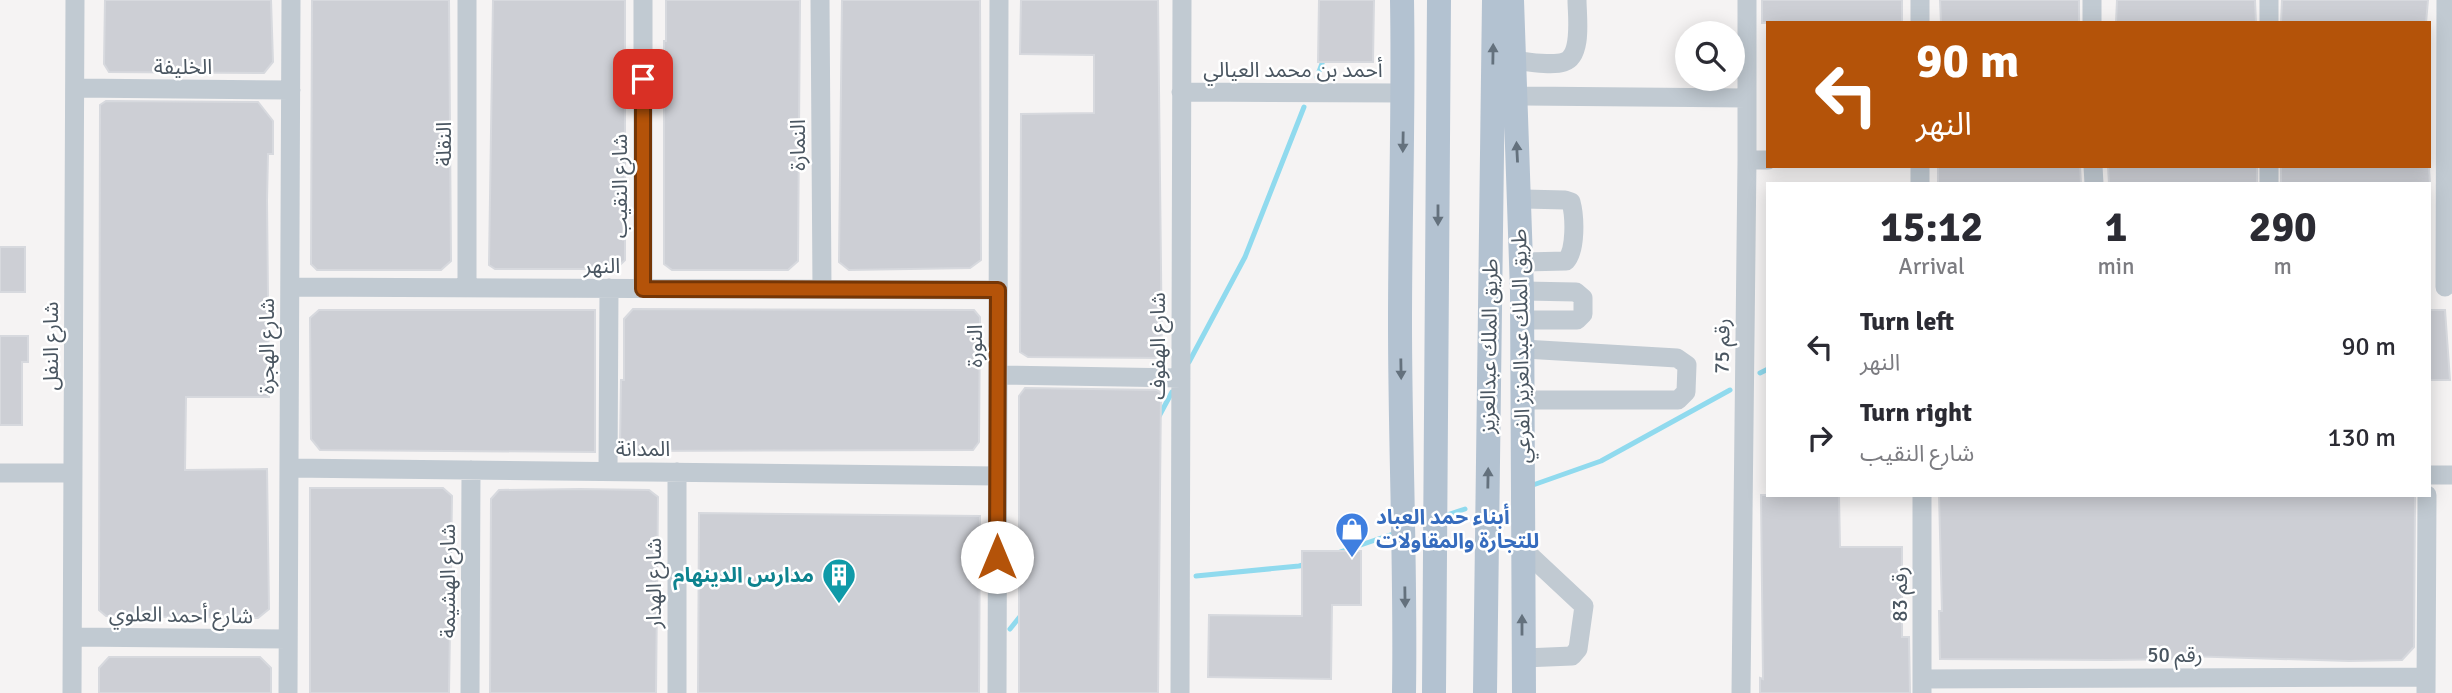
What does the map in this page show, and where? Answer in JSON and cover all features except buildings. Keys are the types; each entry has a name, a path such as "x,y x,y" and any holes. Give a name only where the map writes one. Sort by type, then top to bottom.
{"main road":[{"path":"1402,0 1404,89 1400,323 1404,693"},
{"path":"1404,89 1412,65 1415,0"},
{"path":"1434,693 1439,0"},
{"name":"طريق الملك عبدالعزيز","path":"1485,693 1494,0"},
{"name":"طريق الملك عبدالعزيز الفرعي","path":"1512,0 1522,291 1524,693"}],"street":[{"name":"شارع النفل","path":"72,693 75,0"},
{"name":"شارع الهجرة","path":"288,693 292,0"},
{"name":"النقلة","path":"467,0 467,288"},
{"name":"شارع النقيب","path":"643,0 643,289"},
{"name":"النمارة","path":"820,0 822,289"},
{"name":"النورة","path":"996,693 999,0"},
{"name":"شارع الهفوف","path":"1180,693 1182,0"},
{"path":"1520,0 1519,61 1514,96 1746,98"},
{"path":"1519,61 1563,62 1572,57 1576,50 1577,0"},
{"name":"رقم 75","path":"1741,693 1747,160 1746,0"},
{"path":"1920,0 1920,21"},
{"path":"2092,0 2092,21"},
{"path":"2269,0 2269,21"},
{"path":"2442,287 2446,0"},
{"name":"الخليفة","path":"75,88 291,90"},
{"name":"أحمد بن محمد العيالي","path":"1181,92 1404,89"},
{"path":"1747,160 1766,160"},
{"path":"1520,199 1565,200 1571,202 1573,209 1572,251 1566,261 1521,262"},
{"name":"النهر","path":"290,287 998,290"},
{"path":"608,472 609,288"},
{"path":"1522,291 1576,292 1583,298 1583,314 1577,320 1522,320"},
{"path":"1522,349 1677,358 1687,365 1686,392 1678,400 1522,400"},
{"path":"998,375 1181,378"},
{"name":"المدانة","path":"289,468 997,476"},
{"name":"شارع الهشيمة","path":"470,693 471,470"},
{"name":"شارع الهدار","path":"677,472 677,693"},
{"path":"0,473 73,473"},
{"path":"2431,475 2452,475"},
{"name":"رقم 83","path":"1922,497 1923,686"},
{"path":"2426,685 2427,497"},
{"path":"1522,548 1584,606 1578,649 1572,656 1522,658"},
{"name":"شارع أحمد العلوي","path":"73,637 288,639"},
{"name":"رقم 50","path":"1923,686 2426,685"}],"waterway":[{"path":"1317,77 1324,58"},
{"path":"1189,362 1245,257 1304,107"},
{"path":"1760,373 1766,370"},
{"path":"1533,485 1601,461 1730,390"},
{"path":"1157,420 1172,392"},
{"path":"1447,515 1465,509"},
{"path":"1340,552 1393,534"},
{"path":"1196,576 1307,564"},
{"path":"1010,629 1022,614"}],"place":[{"name":"أبناء حمد العباد للتجارة والمقاولات","path":"1352,559"},
{"name":"مدارس الدينهام","path":"839,605"}],"route":[{"path":"643,79 643,289 998,290 997,557"}]}
